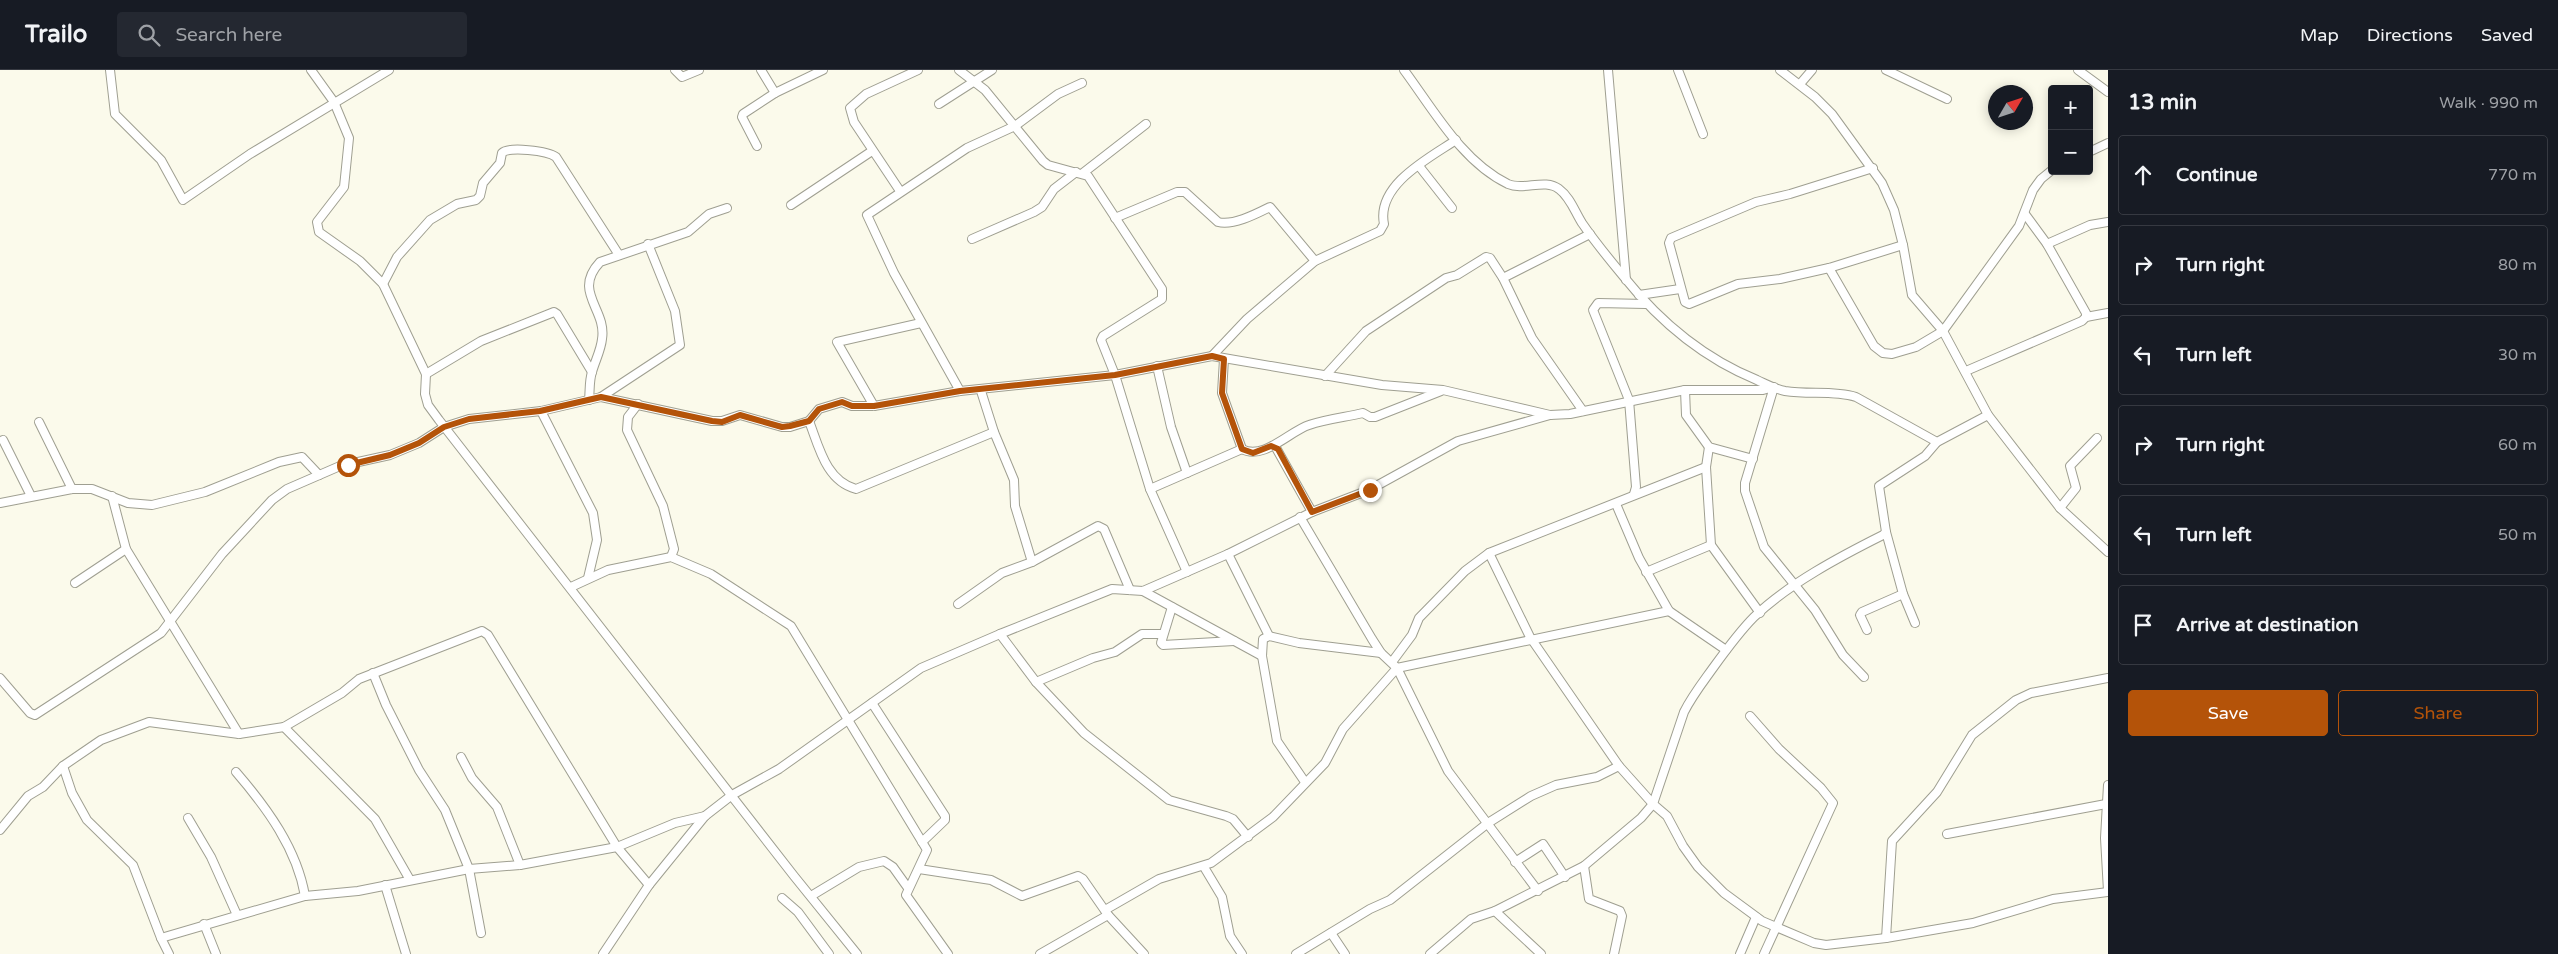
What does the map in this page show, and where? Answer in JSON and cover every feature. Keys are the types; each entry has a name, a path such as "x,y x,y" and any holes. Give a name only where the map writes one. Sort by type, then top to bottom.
{"street":[{"path":"110,70 115,114 162,160 183,200 250,154 389,70"},
{"path":"311,70 334,102 349,138 344,187 317,222 316,226 323,236 360,261 383,284 426,374 425,394 428,405 810,896 858,954"},
{"path":"675,70 682,77 686,77 699,70"},
{"path":"761,70 775,93"},
{"path":"757,146 742,117 743,114 775,93 823,70"},
{"path":"900,191 854,122 850,108 852,104 882,85 918,70"},
{"path":"959,70 986,90 1043,162 1088,176 1163,294 1159,301 1103,336 1102,344 1115,375 1150,489 1187,572"},
{"path":"939,104 992,70"},
{"path":"1404,70 1456,140 1473,158 1508,184 1518,188 1552,184 1567,196 1590,234 1646,304 1704,353 1729,369 1786,391 1846,394 1856,397 1937,442"},
{"path":"1608,70 1626,280"},
{"path":"1678,70 1703,134"},
{"path":"1780,70 1800,84 1832,114 1873,168 1894,210 1903,245 1912,295 1942,331 1966,371 1988,415 2060,508 2108,552"},
{"path":"1800,84 1812,70"},
{"path":"1886,70 1947,99"},
{"path":"2078,70 2108,92"},
{"path":"960,391 894,273 867,215 900,191 968,148 1015,126 1058,94 1082,84"},
{"path":"972,239 1042,207 1054,189 1146,124"},
{"path":"1212,356 1247,319 1315,261 1380,230 1384,224 1382,216 1393,187 1418,166 1456,140"},
{"path":"2093,150 2108,143"},
{"path":"383,284 398,257 430,220 457,204 476,200 480,196 483,183 500,162 502,153 508,150 550,153 556,157 620,255"},
{"path":"791,205 872,151"},
{"path":"1418,166 1452,208"},
{"path":"1873,168 1790,194 1756,202 1670,238 1669,243 1685,302 1689,304 1738,284 1780,280 1829,268 1903,245"},
{"path":"1829,268 1874,346 1883,353 1892,354 1916,347 1942,331 2019,226 2033,190 2048,173"},
{"path":"1115,218 1177,192 1185,192 1218,222 1224,223 1249,217 1270,207 1315,261"},
{"path":"589,400 592,372 602,338 602,330 588,288 589,278 593,270 600,262 648,244 688,232 709,214 727,208"},
{"path":"2024,214 2047,244 2086,313 2086,317"},
{"path":"2047,244 2090,225 2108,222"},
{"path":"1503,278 1590,234"},
{"path":"0,678 30,713 35,715 161,634 222,554 272,500 287,489 340,466 390,455 419,443 444,427 469,419 540,411 601,397 680,345 675,311 648,244"},
{"path":"1325,376 1366,331 1449,276 1457,275 1486,258 1490,258 1503,278 1532,338 1583,412"},
{"path":"1639,295 1680,289"},
{"path":"1634,494 1636,487 1629,400 1593,310 1598,303 1646,304"},
{"path":"426,374 481,341 554,312 592,372"},
{"path":"1966,371 2082,321 2086,317 2108,313"},
{"path":"874,406 838,342 921,323"},
{"path":"601,397 712,421 722,422 737,415 782,427 809,421 819,409 842,402 852,406 874,406 960,391 981,391 1115,375 1212,356 1382,385 1443,390 1550,415"},
{"path":"1224,359 1222,393 1242,449"},
{"path":"1156,366 1171,427 1187,472"},
{"path":"1143,592 1228,554 1300,517 1370,490 1425,461 1453,443 1550,415 1583,412 1629,400 1685,390 1763,390 1774,387"},
{"path":"1774,387 1745,491 1758,534 1764,547 1815,610 1843,655 1864,677"},
{"path":"1150,489 1242,449 1253,453 1275,446 1309,425 1363,413 1375,417 1443,390"},
{"path":"1685,390 1686,415 1709,447 1753,459"},
{"path":"981,391 994,432 1014,480 1015,506 1032,562"},
{"path":"638,404 628,417 627,430 663,506 674,549 671,557"},
{"path":"540,411 593,513 597,540 588,578"},
{"path":"1915,623 1903,594 1886,532 1879,486 1925,456 1937,442 1988,415"},
{"path":"809,421 829,470 843,484 856,489 994,432"},
{"path":"39,422 72,489"},
{"path":"2060,508 2076,488 2070,466 2097,438"},
{"path":"3,440 31,496"},
{"path":"1275,446 1312,512"},
{"path":"1709,447 1706,467 1711,545 1760,612"},
{"path":"0,503 72,489 92,489 128,503 152,505 205,492 279,462 302,457 319,475"},
{"path":"1040,954 1159,880 1204,867 1248,837 1273,817 1325,763 1343,729 1395,665 1419,618 1465,571 1490,553 1616,504 1634,494 1706,467"},
{"path":"112,496 126,549 239,734"},
{"path":"1616,504 1632,544 1669,611 1726,650"},
{"path":"1300,517 1381,653 1395,665 1448,771 1538,891"},
{"path":"958,604 1002,573 1032,562 1102,526 1130,590"},
{"path":"1430,954 1471,918 1495,911 1538,891 1584,866 1640,818 1653,804 1684,712 1690,700 1726,650 1760,612 1795,586 1837,558 1886,532"},
{"path":"1646,572 1711,545"},
{"path":"76,582 126,549"},
{"path":"1490,553 1533,639 1619,766 1653,804 1667,816 1683,846 1698,867 1724,892 1756,917 1814,943 1826,945 1886,938 1973,923 2053,899 2108,892 2105,838 2108,785"},
{"path":"1228,554 1268,636"},
{"path":"570,587 608,570 671,557 711,574 791,626 922,842 927,853 908,888 908,900 948,954"},
{"path":"603,954 649,885 705,816 732,795 779,769 921,668 1112,589 1143,592 1262,656"},
{"path":"1867,630 1860,615 1862,612 1903,594"},
{"path":"1172,607 1162,634 1161,643 1168,646 1234,641"},
{"path":"1395,665 1669,611"},
{"path":"1,825 28,796 43,787 63,766 101,740 149,722 239,734 284,727 342,694 359,679 482,631 488,635 617,847 649,885"},
{"path":"1000,634 1036,682 1084,733 1169,800 1226,816 1232,819 1248,837"},
{"path":"1036,682 1093,658 1115,652 1142,634 1162,634"},
{"path":"1305,782 1277,741 1262,656 1263,639 1268,636 1299,643 1381,653"},
{"path":"373,673 386,704 419,770 445,810 469,869 481,932"},
{"path":"1886,938 1892,841 1937,792 1972,735 2016,700 2031,693 2108,678"},
{"path":"872,703 945,816 945,820 922,842"},
{"path":"1750,716 1779,749 1821,788 1833,802 1764,954"},
{"path":"284,727 375,819 410,880"},
{"path":"461,757 472,778 497,807 520,865"},
{"path":"63,766 72,793 87,820 133,865 169,954"},
{"path":"1296,954 1370,909 1390,900 1488,823 1544,790 1585,781 1619,766"},
{"path":"236,772 265,806 301,875 305,896"},
{"path":"1947,834 2106,804"},
{"path":"161,938 305,896 358,891 469,869 520,865 617,847 675,823 705,816"},
{"path":"188,818 211,857 237,915"},
{"path":"1515,862 1543,844 1565,877"},
{"path":"810,896 859,867 884,861 894,867 908,888"},
{"path":"1584,866 1589,900 1620,911 1622,916 1614,954"},
{"path":"1204,867 1222,897 1230,936 1242,954"},
{"path":"919,869 991,880 1022,896 1078,876 1106,912 1144,954"},
{"path":"385,885 406,954"},
{"path":"782,898 798,912 827,951 818,954"},
{"path":"1495,911 1541,954"},
{"path":"1740,954 1756,917"},
{"path":"204,924 216,954"},
{"path":"1331,933 1345,954"}],"route":[{"path":"348,465 390,455 419,443 444,427 469,419 540,411 601,397 712,421 722,422 733,416 740,415 782,427 809,421 819,409 842,402 852,406 874,406 960,391 981,391 1115,375 1212,356 1224,359 1222,393 1242,449 1253,453 1275,446 1312,512 1370,490"}]}
